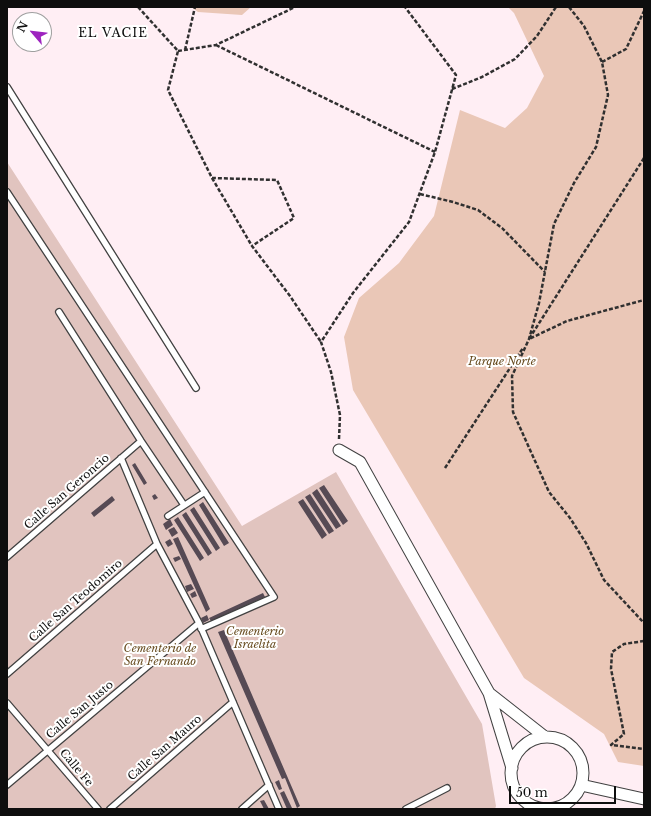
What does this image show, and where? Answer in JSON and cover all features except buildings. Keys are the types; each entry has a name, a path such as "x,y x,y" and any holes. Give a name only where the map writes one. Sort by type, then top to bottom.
{"street":[{"path":"339,450 360,462 489,693 512,768"},
{"path":"489,693 545,737"},
{"path":"545,737 562,740 576,751 582,762 583,773 581,785 576,794 568,802 559,807 548,809 521,804 512,779 512,768 515,756 523,747 533,740 545,737"},
{"path":"581,785 644,798"}],"lane":[{"path":"7,87 196,388"},
{"path":"7,192 205,492 168,516"},
{"path":"59,312 141,441 184,505"},
{"name":"Calle San Geroncio","path":"7,557 141,441"},
{"path":"121,458 157,544 200,626 279,809"},
{"name":"Calle San Justo","path":"7,785 200,626 274,596 205,492"},
{"name":"Calle San Teodomiro","path":"7,674 157,544"},
{"name":"Calle San Mauro","path":"110,809 233,702"},
{"name":"Calle Fe","path":"7,703 98,809"},
{"path":"242,809 269,785"},
{"path":"406,809 448,788"}],"path":[{"path":"138,7 178,51"},
{"path":"185,50 195,7"},
{"path":"178,51 216,44 295,7"},
{"path":"321,342 353,293 409,222 436,152 456,75 405,7"},
{"path":"452,89 482,77 515,59 537,36 556,7"},
{"path":"569,7 584,26 602,62 608,95 596,148 574,183 554,224 539,303 529,340 512,376 513,412 549,492 570,518 586,543 604,580 644,623"},
{"path":"602,62 626,48 644,11"},
{"path":"216,44 436,152"},
{"path":"178,51 168,90 212,178 252,246 290,296 321,342 331,372 340,415 339,450"},
{"path":"445,468 529,340 644,158"},
{"path":"212,178 277,180 294,218 252,246"},
{"path":"420,194 478,210 502,228 545,272"},
{"path":"529,340 566,321 644,300"},
{"path":"644,641 624,644 612,652 611,669 624,734 611,746 644,749"}],"green space":[{"path":"191,7 251,7 242,15 198,12"},
{"name":"Parque Norte","path":"508,7 644,7 644,766 618,762 604,734 524,678 353,390 344,337 359,298 399,263 434,216 460,110 505,128 527,108 544,76 514,13"},
{"name":"Cementerio de San Fernando","path":"7,162 242,526 336,472 482,724 496,806 495,809 7,809"}],"district":[{"name":"EL VACIE","path":"113,34"}],"park label":[{"name":"Cementerio Israelita","path":"255,638"}]}
